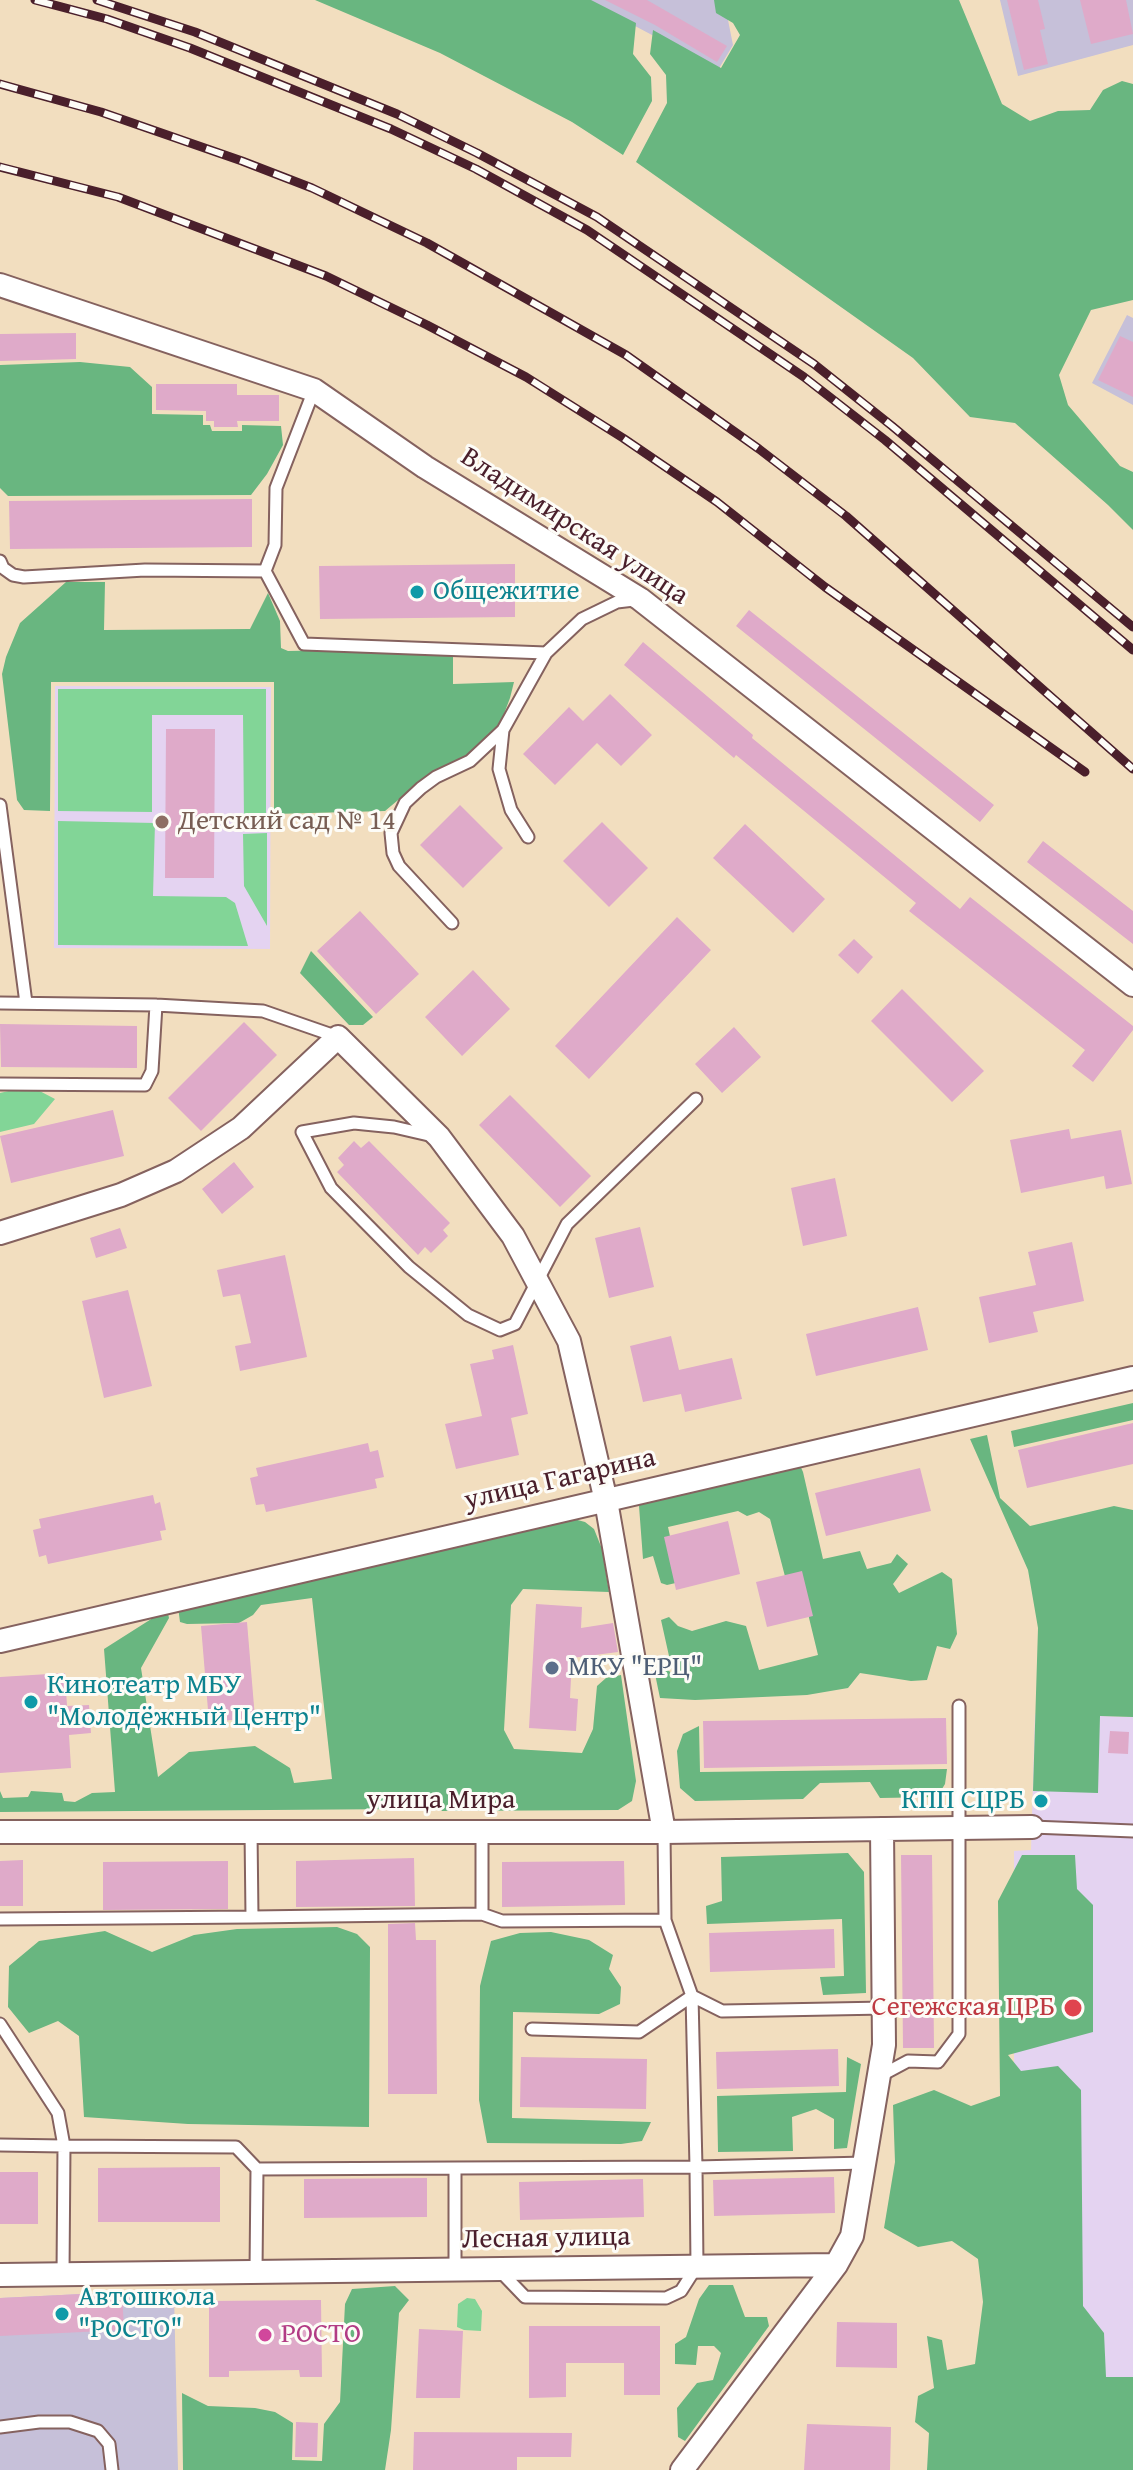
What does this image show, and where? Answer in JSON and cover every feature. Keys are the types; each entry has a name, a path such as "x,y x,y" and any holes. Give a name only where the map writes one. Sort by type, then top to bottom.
{"street":[{"name":"Владимирская улица","path":"0,285 314,390 425,467 640,599 1133,985"},
{"path":"0,1233 121,1195 176,1171 241,1128 338,1037 439,1137 513,1236 569,1341 606,1501 664,1832"},
{"name":"улица Гагарина","path":"0,1641 1133,1378"},
{"name":"улица Мира","path":"0,1832 664,1832 1032,1827"},
{"path":"682,2470 836,2265 852,2236 884,2045 882,1829"},
{"name":"Лесная улица","path":"0,2275 836,2265"}],"lane":[{"path":"314,390 276,488 275,545 265,571 304,644 546,653"},
{"path":"0,561 3,568 13,575 24,577 145,570 265,571"},
{"path":"452,923 399,866 393,853 391,833 405,803 436,777 470,761 503,730 546,653 582,619 617,602 640,599"},
{"path":"503,730 499,769 511,810 528,837"},
{"path":"0,805 26,1003"},
{"path":"0,1003 156,1005 263,1011 338,1037"},
{"path":"0,1084 145,1085 152,1071 156,1005"},
{"path":"439,1137 394,1127 354,1123 302,1132 331,1188 409,1267 468,1315 500,1330 515,1324 567,1224 696,1099"},
{"path":"879,2076 908,2061 938,2062 959,2034 959,1706"},
{"path":"1032,1827 1133,1831"},
{"path":"251,1831 252,1917"},
{"path":"482,1831 482,1914"},
{"path":"499,2270 525,2297 666,2298 681,2291 697,2266 692,1996 665,1920 664,1832"},
{"path":"0,1919 482,1914 502,1921 665,1920"},
{"path":"692,1996 722,2011 885,2008"},
{"path":"532,2029 639,2032 692,1996"},
{"path":"0,2024 58,2113 64,2146 63,2274"},
{"path":"0,2145 236,2147 257,2169 256,2271"},
{"path":"257,2169 865,2163"},
{"path":"455,2168 455,2271"},
{"path":"0,2427 70,2422 98,2431 109,2444 112,2470"}],"shaded area":[{"path":"586,0 724,0 733,45 718,70"},
{"path":"1000,0 1133,0 1133,45 1018,76"},
{"path":"1127,315 1133,318 1133,405 1092,383"},
{"name":"Детский сад № 14","path":"55,686 271,687 270,949 54,948"},
{"name":"Сегежская ЦРБ","path":"1035,1714 1133,1717 1133,2416 1059,2418 1014,2165 1014,1851 1031,1850"},
{"name":"Автошкола \"РОСТО\"","path":"122,2292 174,2293 178,2470 0,2470 0,2298"}],"green space":[{"path":"315,0 591,0 636,23 633,54 651,77 652,101 623,155 572,122 440,53"},
{"path":"714,0 959,0 1002,104 1030,121 1058,111 1090,110 1103,90 1122,81 1133,84 1133,300 1091,310 1059,375 1068,405 1120,466 1133,472 1133,530 1015,423 970,417 913,358 636,162 667,103 666,75 650,54 653,30 721,68 740,35 733,23 716,13"},
{"path":"80,362 130,367 152,387 152,414 203,415 203,425 210,425 212,431 242,431 242,425 281,426 283,445 251,495 8,496 0,488 0,365"},
{"path":"66,582 105,582 104,630 250,629 268,593 280,621 281,648 288,651 453,648 453,684 514,682 499,727 467,757 416,785 385,811 274,814 274,682 51,682 50,811 24,810 17,800 2,674 20,623"},
{"path":"58,689 266,689 266,822 244,822 243,715 152,715 152,812 58,811"},
{"path":"58,821 155,823 153,896 226,897 235,903 248,946 58,945"},
{"path":"267,833 267,926 244,886 243,834"},
{"path":"311,951 373,1017 363,1025 349,1025 300,973"},
{"path":"30,1086 55,1099 34,1124 0,1132 0,1093"},
{"path":"1133,1403 1133,1420 1014,1447 1011,1431"},
{"path":"987,1435 1000,1498 1030,1526 1114,1506 1133,1510 1133,1717 1100,1716 1098,1793 1033,1791 1038,1628 1028,1570 970,1439"},
{"path":"798,1461 823,1559 860,1551 867,1569 891,1563 897,1554 908,1564 893,1584 899,1593 942,1572 952,1579 957,1634 950,1649 937,1646 927,1680 911,1681 860,1673 848,1688 807,1695 695,1700 660,1698 655,1674 657,1669 665,1668 673,1674 661,1620 669,1617 678,1626 692,1631 726,1621 746,1626 759,1670 818,1655 802,1589 787,1584 770,1519 759,1512 747,1516 738,1511 668,1527 680,1582 661,1583 653,1556 643,1559 639,1506 647,1496"},
{"path":"570,1518 585,1522 594,1529 602,1549 609,1592 523,1589 511,1605 504,1730 514,1749 582,1753 593,1729 597,1686 606,1678 621,1675 636,1781 632,1801 618,1810 442,1811 431,1796 404,1809 0,1812 0,1791 3,1798 28,1797 31,1791 62,1793 64,1801 75,1802 92,1793 115,1792 104,1649 167,1609 169,1618 141,1668 158,1777 189,1752 255,1746 290,1768 294,1783 332,1779 312,1598 261,1605 253,1615 239,1623 187,1624 180,1622 178,1607"},
{"path":"699,1726 700,1772 947,1769 945,1784 937,1797 880,1798 870,1782 820,1783 803,1799 695,1801 680,1788 677,1751 683,1734"},
{"path":"848,1853 864,1872 866,1993 823,1995 820,1977 844,1976 842,1919 707,1924 706,1906 722,1901 721,1857"},
{"path":"1022,1855 1075,1855 1077,1889 1093,1905 1093,2032 1008,2055 1021,2071 1058,2066 1081,2090 1083,2306 1104,2333 1106,2377 1133,2377 1133,2470 927,2470 929,2433 915,2422 918,2396 934,2388 927,2336 942,2340 947,2370 975,2364 983,2302 978,2259 952,2241 918,2247 884,2228 895,2162 893,2105 934,2090 971,2106 1000,2096 998,1901"},
{"path":"337,1927 357,1934 370,1947 369,2127 188,2124 84,2117 79,2036 58,2021 29,2033 8,2007 9,1966 39,1941 105,1931 152,1952 194,1935 237,1929"},
{"path":"551,1932 589,1940 613,1955 609,1969 621,1987 620,2004 599,2014 513,2012 512,2118 651,2122 642,2141 621,2144 487,2143 479,2100 480,1986 491,1941 520,1933"},
{"path":"847,2057 861,2064 847,2148 834,2149 834,2119 816,2109 792,2117 793,2151 718,2152 717,2096 846,2092"},
{"path":"709,2285 733,2285 745,2317 767,2317 769,2326 685,2441 678,2437 677,2408 697,2383 713,2380 721,2353 714,2346 698,2346 696,2365 675,2364 675,2344 686,2337 699,2299"},
{"path":"395,2286 409,2300 399,2313 391,2430 385,2470 183,2470 182,2393 208,2406 275,2412 293,2423 292,2460 322,2461 324,2424 340,2402 345,2304 352,2289"},
{"path":"467,2298 475,2299 482,2311 481,2331 457,2327 458,2304"}],"building":[{"path":"605,0 647,0 727,46 717,62"},
{"path":"1007,0 1038,0 1045,29 1040,30 1048,64 1024,70"},
{"path":"1080,0 1126,0 1133,34 1091,44"},
{"path":"76,333 76,359 0,361 0,334"},
{"path":"1120,336 1133,342 1133,397 1098,380"},
{"path":"156,384 237,384 237,395 279,395 279,421 237,421 238,427 214,427 214,421 206,421 206,411 156,410"},
{"path":"252,499 252,547 10,549 9,501"},
{"name":"Общежитие","path":"515,564 515,617 320,619 319,566"},
{"path":"749,610 994,805 980,822 736,626"},
{"path":"643,642 753,735 752,738 960,909 970,897 1133,1026 1093,1082 1072,1066 1085,1050 909,911 916,903 736,755 734,758 624,665"},
{"path":"610,694 652,735 621,766 597,743 555,785 523,754 569,707 583,721"},
{"path":"166,729 215,729 214,878 165,878"},
{"path":"460,805 503,848 463,888 420,845"},
{"path":"602,822 648,868 609,907 563,861"},
{"path":"745,824 825,899 793,933 713,858"},
{"path":"1043,841 1133,911 1133,944 1027,862"},
{"path":"360,911 419,974 376,1014 317,951"},
{"path":"677,917 711,950 589,1079 555,1046"},
{"path":"854,939 873,957 858,974 838,955"},
{"path":"473,970 510,1009 462,1056 425,1017"},
{"path":"902,989 984,1071 952,1102 871,1021"},
{"path":"244,1022 277,1055 201,1131 168,1098"},
{"path":"0,1024 137,1026 137,1068 1,1067"},
{"path":"734,1027 761,1057 722,1093 695,1064"},
{"path":"510,1095 591,1176 560,1207 479,1125"},
{"path":"113,1110 124,1156 11,1183 0,1136"},
{"path":"1069,1129 1071,1139 1121,1130 1132,1184 1106,1189 1104,1176 1021,1193 1010,1140"},
{"path":"354,1141 361,1148 369,1141 450,1223 443,1230 448,1236 431,1253 425,1247 418,1255 337,1172 344,1165 338,1158"},
{"path":"234,1162 254,1187 222,1214 202,1189"},
{"path":"835,1178 847,1236 803,1246 791,1188"},
{"path":"640,1227 654,1287 609,1298 595,1238"},
{"path":"120,1228 127,1248 96,1258 90,1238"},
{"path":"1072,1242 1084,1301 1033,1312 1038,1332 989,1343 979,1297 1036,1285 1028,1252"},
{"path":"285,1255 307,1357 240,1371 235,1346 251,1343 240,1294 223,1297 217,1270"},
{"path":"128,1290 152,1386 104,1398 82,1301"},
{"path":"918,1307 928,1350 816,1376 806,1334"},
{"path":"671,1336 679,1370 732,1358 742,1399 685,1412 681,1394 643,1402 630,1346"},
{"path":"513,1345 528,1414 511,1418 519,1455 456,1469 445,1424 482,1416 470,1364 494,1359 492,1350"},
{"path":"1133,1423 1133,1464 1027,1488 1018,1450"},
{"path":"368,1443 370,1452 378,1450 384,1477 375,1479 377,1488 266,1512 264,1504 256,1505 250,1478 258,1476 256,1468"},
{"path":"920,1468 931,1511 826,1536 815,1493"},
{"path":"153,1495 155,1504 160,1502 166,1530 160,1531 162,1540 48,1564 46,1555 39,1557 33,1530 41,1528 39,1519"},
{"path":"728,1521 740,1574 676,1590 664,1537"},
{"path":"802,1571 813,1616 767,1627 756,1582"},
{"name":"МКУ \"ЕРЦ\"","path":"536,1604 582,1607 581,1628 613,1623 618,1652 572,1658 570,1698 578,1699 576,1731 529,1728"},
{"path":"247,1622 255,1718 209,1722 201,1626"},
{"path":"65,1673 67,1706 89,1705 91,1733 69,1735 71,1768 0,1773 0,1677"},
{"path":"946,1718 947,1764 704,1768 703,1721"},
{"path":"1110,1731 1129,1732 1128,1754 1108,1753"},
{"path":"901,1855 932,1855 934,2048 903,2048"},
{"path":"414,1858 415,1906 296,1907 296,1861"},
{"path":"23,1860 23,1906 0,1906 0,1861"},
{"path":"228,1861 228,1909 103,1910 103,1862"},
{"path":"624,1861 625,1905 502,1907 502,1862"},
{"path":"415,1923 416,1940 436,1940 437,2094 388,2094 388,1924"},
{"path":"834,1929 835,1968 710,1972 709,1933"},
{"path":"838,2049 839,2086 717,2089 716,2052"},
{"path":"521,2057 647,2059 646,2109 520,2107"},
{"path":"220,2167 220,2222 98,2222 98,2168"},
{"path":"0,2172 38,2172 38,2224 0,2224"},
{"path":"834,2177 835,2213 714,2216 713,2180"},
{"path":"427,2178 427,2217 304,2218 304,2179"},
{"path":"643,2179 644,2217 520,2220 519,2182"},
{"name":"Автошкола \"РОСТО\"","path":"122,2292 124,2330 0,2336 0,2298"},
{"name":"РОСТО","path":"321,2300 322,2377 300,2377 299,2370 229,2371 229,2377 209,2377 209,2301"},
{"path":"837,2322 897,2323 897,2368 836,2367"},
{"path":"529,2326 660,2326 660,2395 624,2395 624,2363 566,2363 566,2397 529,2398"},
{"path":"419,2329 463,2331 460,2398 416,2398"},
{"path":"296,2422 318,2423 317,2457 295,2457"},
{"path":"807,2424 891,2427 890,2470 804,2470"},
{"path":"414,2432 572,2433 571,2457 517,2457 517,2470 413,2470"}],"railway":[{"path":"35,0 107,19 190,48 391,129 476,169 587,230 804,377 885,440 1133,650"},
{"path":"97,0 195,32 397,114 597,217 814,364 1133,627"},
{"path":"0,84 101,112 312,188 427,243 626,355 759,449 846,516 1133,769"},
{"path":"0,167 118,197 326,276 526,377 717,502 825,587 1085,772"}],"place":[{"name":"Общежитие","path":"417,592"},
{"name":"Детский сад № 14","path":"162,822"},
{"name":"МКУ \"ЕРЦ\"","path":"552,1668"},
{"name":"Кинотеатр МБУ \"Молодёжный Центр\"","path":"31,1702"},
{"name":"КПП СЦРБ","path":"1041,1801"},
{"name":"Сегежская ЦРБ","path":"1073,2008"},
{"name":"Автошкола \"РОСТО\"","path":"62,2314"},
{"name":"РОСТО","path":"265,2335"}]}
